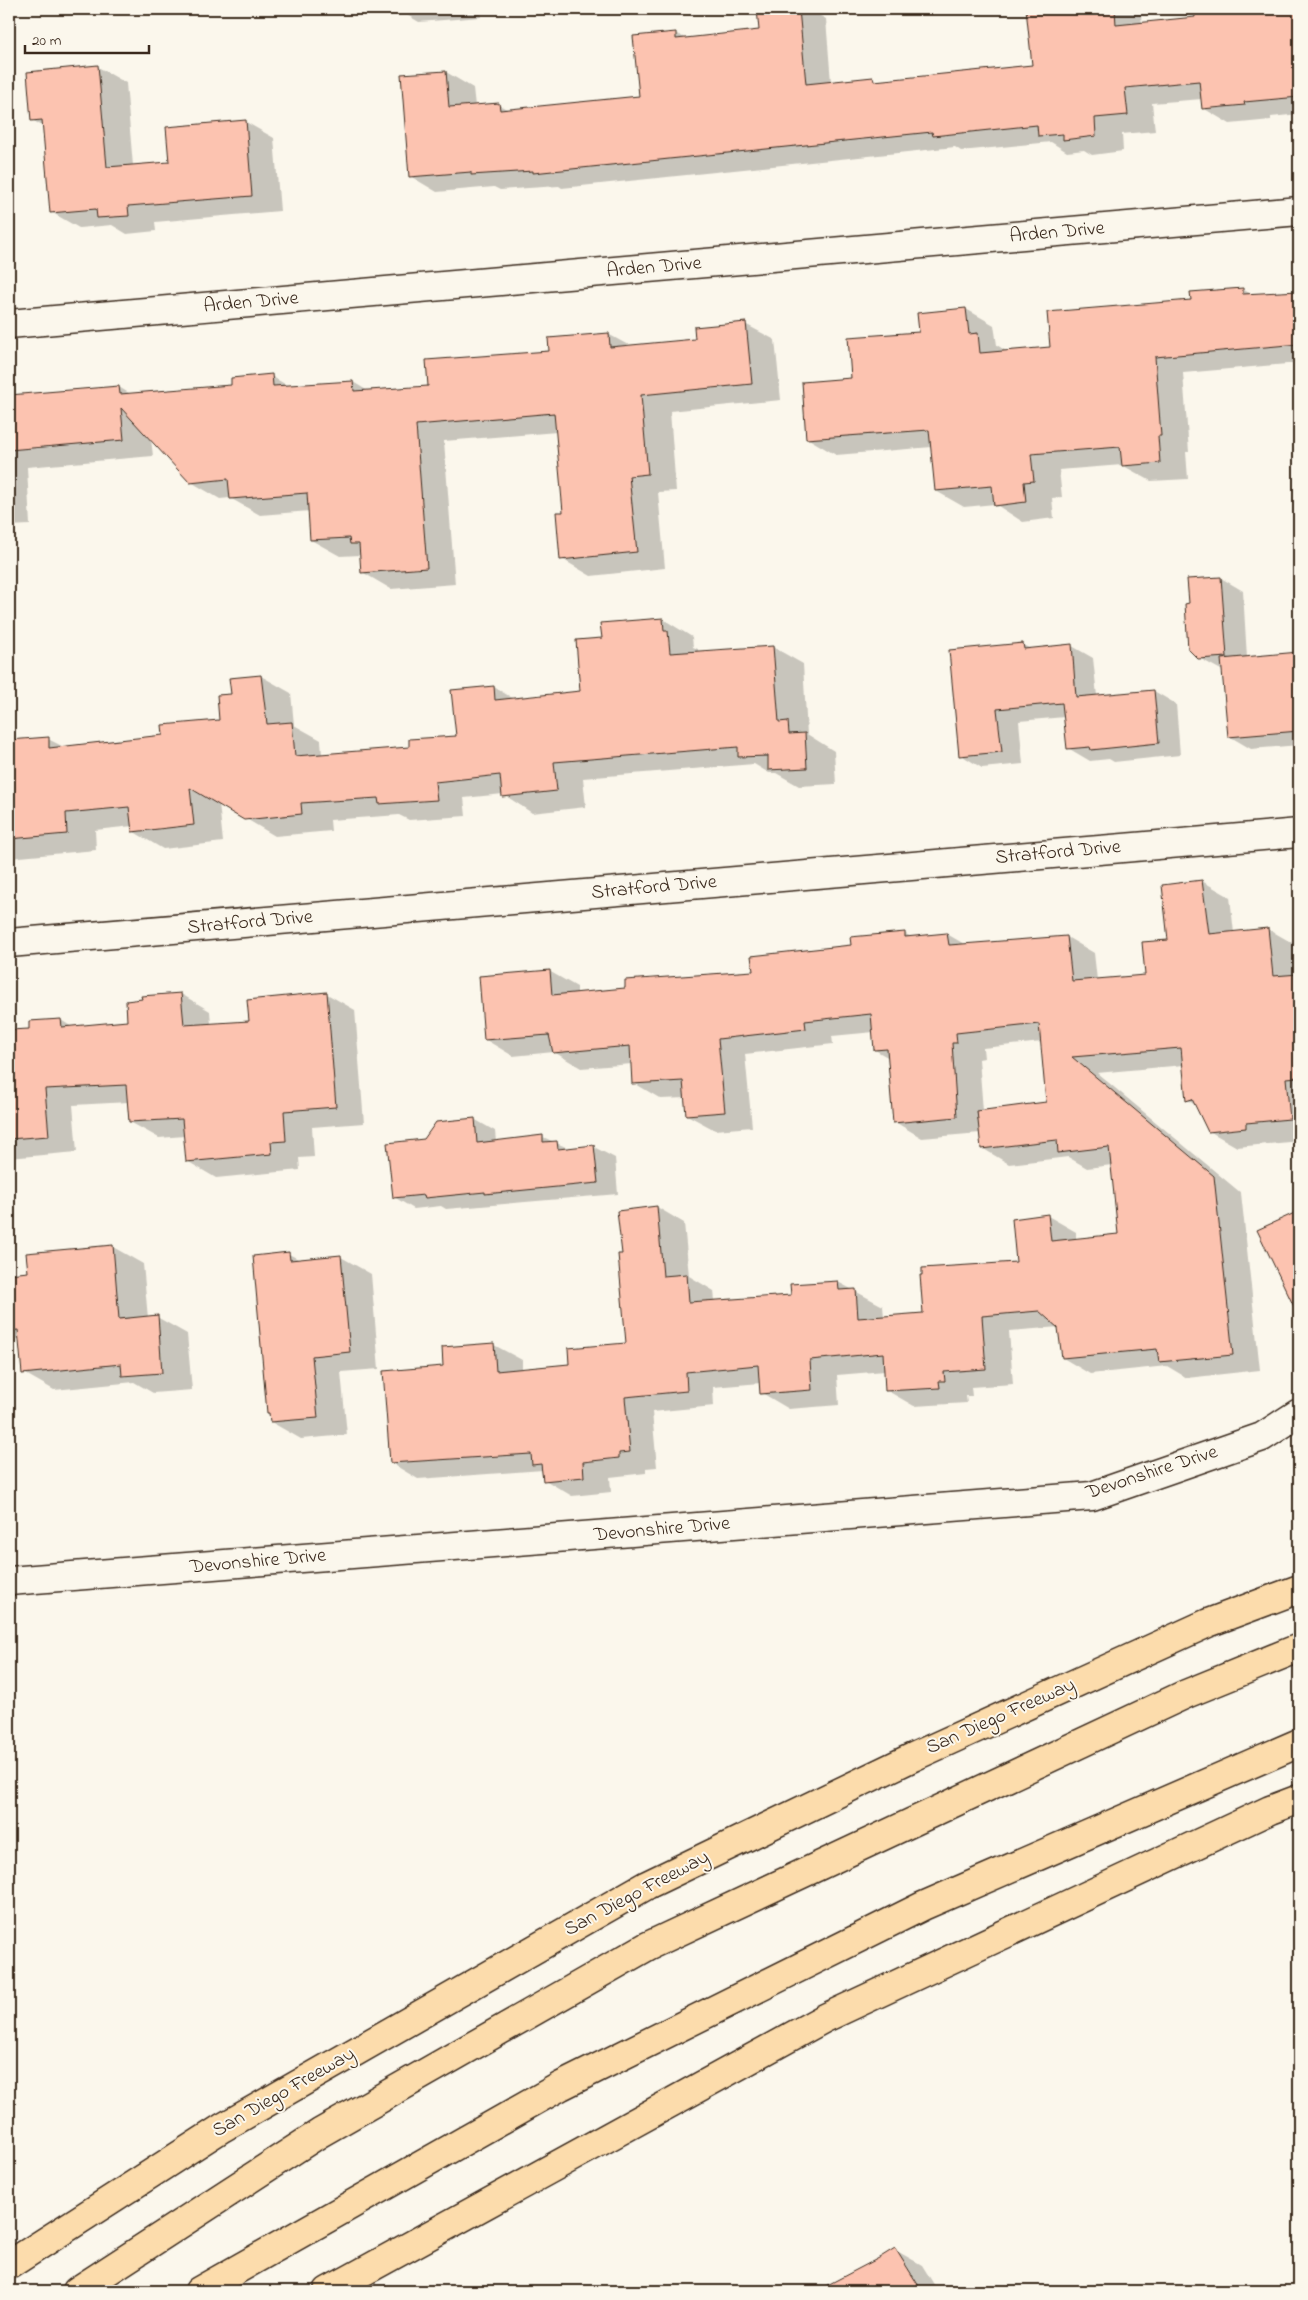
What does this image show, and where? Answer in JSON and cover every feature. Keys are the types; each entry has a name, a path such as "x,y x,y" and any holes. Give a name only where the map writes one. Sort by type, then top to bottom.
{"highway":[{"name":"San Diego Freeway","path":"9,2265 222,2128 647,1885 931,1748 1208,1623 1299,1589"},
{"path":"77,2291 320,2133 648,1946 1186,1694 1299,1648"},
{"path":"199,2291 597,2068 923,1906 1299,1743"},
{"path":"328,2291 825,2018 1270,1810 1299,1799"}],"street":[{"name":"Arden Drive","path":"9,324 1299,212"},
{"name":"Stratford Drive","path":"9,943 1299,833"},
{"name":"Devonshire Drive","path":"9,1582 1092,1496 1262,1437 1299,1413"}],"building":[{"path":"757,9 799,9 806,84 873,77 874,81 1032,65 1026,9 1115,9 1116,25 1195,17 1194,9 1299,9 1299,97 1244,102 1245,105 1202,109 1199,81 1125,88 1128,115 1095,118 1096,136 1063,140 1063,134 1038,136 1037,125 933,136 932,132 533,173 533,171 471,175 471,172 409,177 401,74 446,71 449,107 499,103 500,110 639,96 633,36 676,32 676,39 759,30"},
{"path":"98,65 107,167 169,162 166,127 246,120 252,196 128,206 129,216 97,218 96,209 50,213 42,120 31,121 27,72"},
{"path":"1243,288 1243,294 1299,291 1299,344 1155,357 1161,436 1158,436 1160,463 1122,466 1120,447 1031,454 1034,481 1024,482 1026,502 994,506 992,486 935,491 929,430 806,439 802,382 851,378 848,337 919,332 917,313 966,308 969,334 978,333 980,353 1050,347 1047,312 1191,300 1190,292"},
{"path":"746,322 752,384 641,395 648,474 629,476 637,552 560,560 556,512 563,512 554,413 416,425 427,568 361,573 359,544 350,544 349,538 310,540 307,493 230,499 228,479 190,483 121,408 124,440 9,450 9,395 119,386 120,394 231,385 231,378 272,374 273,386 353,381 354,391 428,386 426,360 549,351 548,338 609,333 610,347 695,339 694,327"},
{"path":"1221,577 1227,657 1198,659 1188,649 1185,604 1189,603 1187,579"},
{"path":"663,618 664,631 668,631 670,653 773,646 779,722 788,721 789,734 805,733 807,768 768,770 768,756 738,757 738,747 554,762 557,791 502,797 500,775 435,782 437,800 379,804 378,798 301,803 302,814 244,820 190,788 194,825 132,832 129,807 66,813 67,834 9,839 9,740 49,737 49,748 163,735 162,725 219,720 217,695 231,694 229,678 261,675 267,724 292,722 295,756 409,747 409,739 456,736 451,690 494,686 495,700 580,691 576,640 602,638 600,623"},
{"path":"1023,643 1024,649 1072,644 1076,697 1154,690 1159,743 1091,750 1090,747 1067,749 1062,703 997,709 1002,752 959,756 949,650"},
{"path":"1299,652 1299,731 1228,737 1221,659"},
{"path":"1202,880 1209,934 1268,928 1273,976 1299,974 1299,1077 1286,1078 1290,1119 1246,1123 1246,1128 1208,1132 1192,1099 1186,1101 1181,1048 1072,1057 1214,1176 1233,1355 1159,1362 1157,1349 1062,1358 1058,1328 1039,1311 982,1316 986,1369 944,1372 945,1381 939,1381 940,1388 885,1391 883,1353 810,1360 812,1390 760,1394 758,1365 686,1372 687,1391 625,1397 630,1452 619,1453 619,1458 583,1462 584,1477 543,1481 541,1464 532,1465 531,1454 390,1463 383,1371 443,1366 442,1347 494,1343 496,1371 569,1364 568,1348 626,1343 618,1254 622,1254 617,1211 657,1206 663,1276 687,1274 689,1302 791,1295 790,1284 838,1281 839,1290 856,1289 858,1318 923,1313 920,1275 922,1275 922,1268 1016,1262 1012,1219 1048,1214 1051,1241 1118,1234 1109,1147 1058,1153 1057,1140 981,1149 977,1111 1046,1102 1039,1024 956,1033 957,1043 952,1043 957,1117 893,1123 887,1049 874,1050 871,1014 805,1021 806,1029 718,1039 725,1112 686,1115 683,1081 632,1084 630,1046 553,1053 549,1035 484,1040 479,976 550,970 552,995 625,988 625,980 753,971 751,956 851,945 850,937 905,932 905,937 947,933 949,945 1067,936 1072,981 1145,975 1142,942 1168,940 1162,885"},
{"path":"327,992 336,1107 284,1111 286,1141 271,1142 272,1154 186,1162 182,1119 129,1122 126,1085 45,1089 49,1136 9,1139 9,1030 29,1029 29,1021 61,1019 62,1027 127,1021 126,1001 142,999 141,996 181,993 184,1025 249,1021 247,1000"},
{"path":"475,1118 477,1143 543,1135 543,1142 557,1141 558,1149 594,1145 598,1183 485,1194 485,1192 425,1198 424,1195 393,1198 387,1143 424,1139 436,1122"},
{"path":"1299,1211 1299,1317 1257,1230"},
{"path":"113,1245 119,1319 158,1315 162,1373 122,1376 121,1364 22,1374 18,1330 9,1331 9,1274 28,1272 26,1253"},
{"path":"289,1252 290,1260 341,1255 350,1352 312,1356 318,1418 270,1422 269,1413 267,1413 253,1256"},
{"path":"895,2248 922,2291 816,2291 879,2258"}]}
